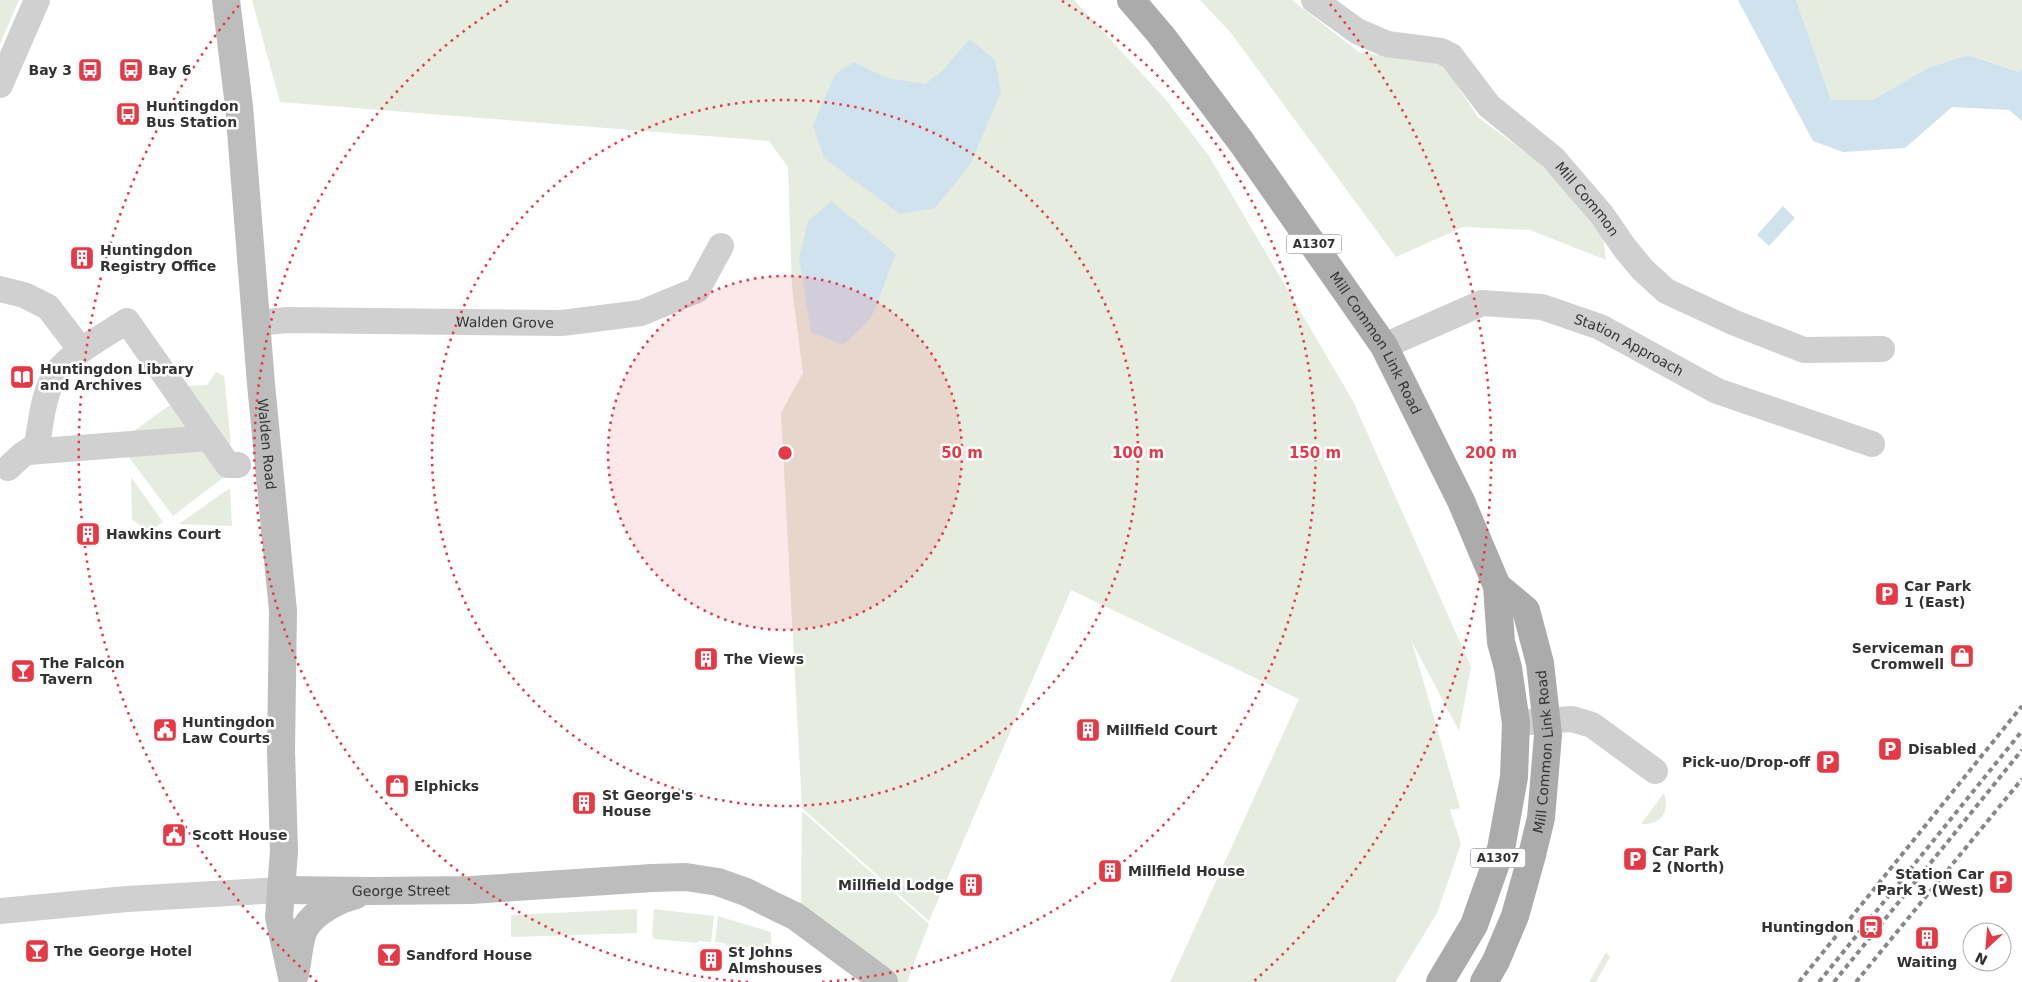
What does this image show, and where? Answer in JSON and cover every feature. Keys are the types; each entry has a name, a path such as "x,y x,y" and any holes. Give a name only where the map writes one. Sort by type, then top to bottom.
{"main road":[{"name":"Walden Road","path":"226,0 238,106 283,611 281,751 284,851 279,918 293,982"},
{"name":"Mill Common Link Road","path":"1131,0 1161,35 1242,143 1384,346 1461,501 1497,586 1501,642 1508,668 1516,723 1514,777 1501,849 1474,925 1440,982"},
{"name":"Mill Common Link Road","path":"1484,982 1496,962 1515,916 1532,855 1541,818 1547,753 1547,722 1540,663 1526,610 1497,586"},
{"name":"George Street","path":"280,894 471,890 686,877 718,882 746,892 795,916 884,982"},
{"path":"293,982 305,928 322,910 349,897 372,891"}],"street":[{"path":"0,85 36,0"},
{"name":"Mill Common","path":"1314,0 1357,31 1387,44 1441,51 1451,56 1489,106 1553,158 1602,215 1630,254 1666,291 1735,323 1804,350 1882,349"},
{"name":"Walden Grove","path":"256,323 287,320 562,323 641,313 697,290 721,246"},
{"path":"0,289 24,295 48,307 81,350"},
{"name":"Station Approach","path":"1384,346 1482,303 1542,308 1600,328 1717,391 1872,444"},
{"path":"209,438 18,460 37,445 48,393 56,374 81,350 127,321 228,465 238,465"},
{"path":"1516,723 1572,719 1592,725 1655,770"},
{"name":"George Street","path":"0,912 127,899 280,894"}],"shaded area":[{"path":"0,0 19,0 0,44"},
{"path":"252,0 1074,0 1167,101 1209,156 1353,401 1471,667 1459,731 1412,642 1460,808 1450,810 1461,844 1437,913 1395,982 1170,982 1299,699 1071,590 929,921 802,808 781,413 803,373 792,288 788,167 769,141 280,102"},
{"path":"1200,0 1292,0 1360,53 1441,61 1478,117 1538,162 1602,227 1606,260 1530,230 1463,227 1396,257 1231,33"},
{"path":"1796,0 2022,0 2022,69 2020,72 1968,55 1930,67 1872,100 1831,100"},
{"path":"216,372 224,376 231,444 219,444 184,386 207,385"},
{"path":"170,405 186,427 177,432 134,431"},
{"path":"206,448 224,477 173,516 128,456"},
{"path":"131,477 163,522 148,532 132,519"},
{"path":"230,488 232,526 179,524"},
{"path":"1664,793 1666,800 1665,812 1659,820 1648,824 1641,824"},
{"path":"802,811 929,924 907,982 895,982 801,913"},
{"path":"637,909 637,933 511,937 511,915"},
{"path":"654,909 714,916 711,942 698,941 698,943 654,939 652,936"},
{"path":"718,916 771,932 771,949 726,945 725,943 715,942"},
{"path":"1606,952 1610,957 1596,982 1589,982"}],"water":[{"path":"1738,0 1796,0 1831,100 1872,100 1930,67 1968,55 2019,72 2022,69 2022,121 2009,110 1952,107 1905,148 1843,152 1813,141"},
{"path":"970,39 995,60 1001,92 970,165 935,208 900,214 824,158 813,125 835,74 854,62 887,78 925,84 942,71"},
{"path":"831,201 896,254 871,318 843,345 811,332 799,258 808,221"},
{"path":"1783,206 1795,218 1769,246 1757,235"}],"railway":[{"path":"1799,982 2022,706"},
{"path":"1819,982 2022,731"},
{"path":"1834,982 2022,750"},
{"path":"1856,982 2022,779"}],"place":[{"name":"Bay 3","path":"90,70"},
{"name":"Bay 6","path":"131,70"},
{"name":"Huntingdon Bus Station","path":"128,114"},
{"name":"Huntingdon Registry Office","path":"82,258"},
{"name":"Huntingdon Library and Archives","path":"22,377"},
{"name":"Hawkins Court","path":"88,534"},
{"name":"Car Park 1 (East)","path":"1887,594"},
{"name":"Serviceman Cromwell","path":"1962,656"},
{"name":"The Views","path":"706,659"},
{"name":"The Falcon Tavern","path":"23,671"},
{"name":"Huntingdon Law Courts","path":"165,730"},
{"name":"Millfield Court","path":"1088,730"},
{"name":"Disabled","path":"1890,749"},
{"name":"Pick-uo/Drop-off","path":"1828,762"},
{"name":"Elphicks","path":"397,786"},
{"name":"St George's House","path":"584,803"},
{"name":"Scott House","path":"174,835"},
{"name":"Car Park 2 (North)","path":"1635,859"},
{"name":"Millfield House","path":"1110,871"},
{"name":"Station Car Park 3 (West)","path":"2001,882"},
{"name":"Millfield Lodge","path":"971,885"},
{"name":"Huntingdon","path":"1871,927"},
{"name":"Waiting","path":"1927,938"},
{"name":"The George Hotel","path":"37,951"},
{"name":"Sandford House","path":"389,955"},
{"name":"St Johns Almshouses","path":"711,960"}]}
